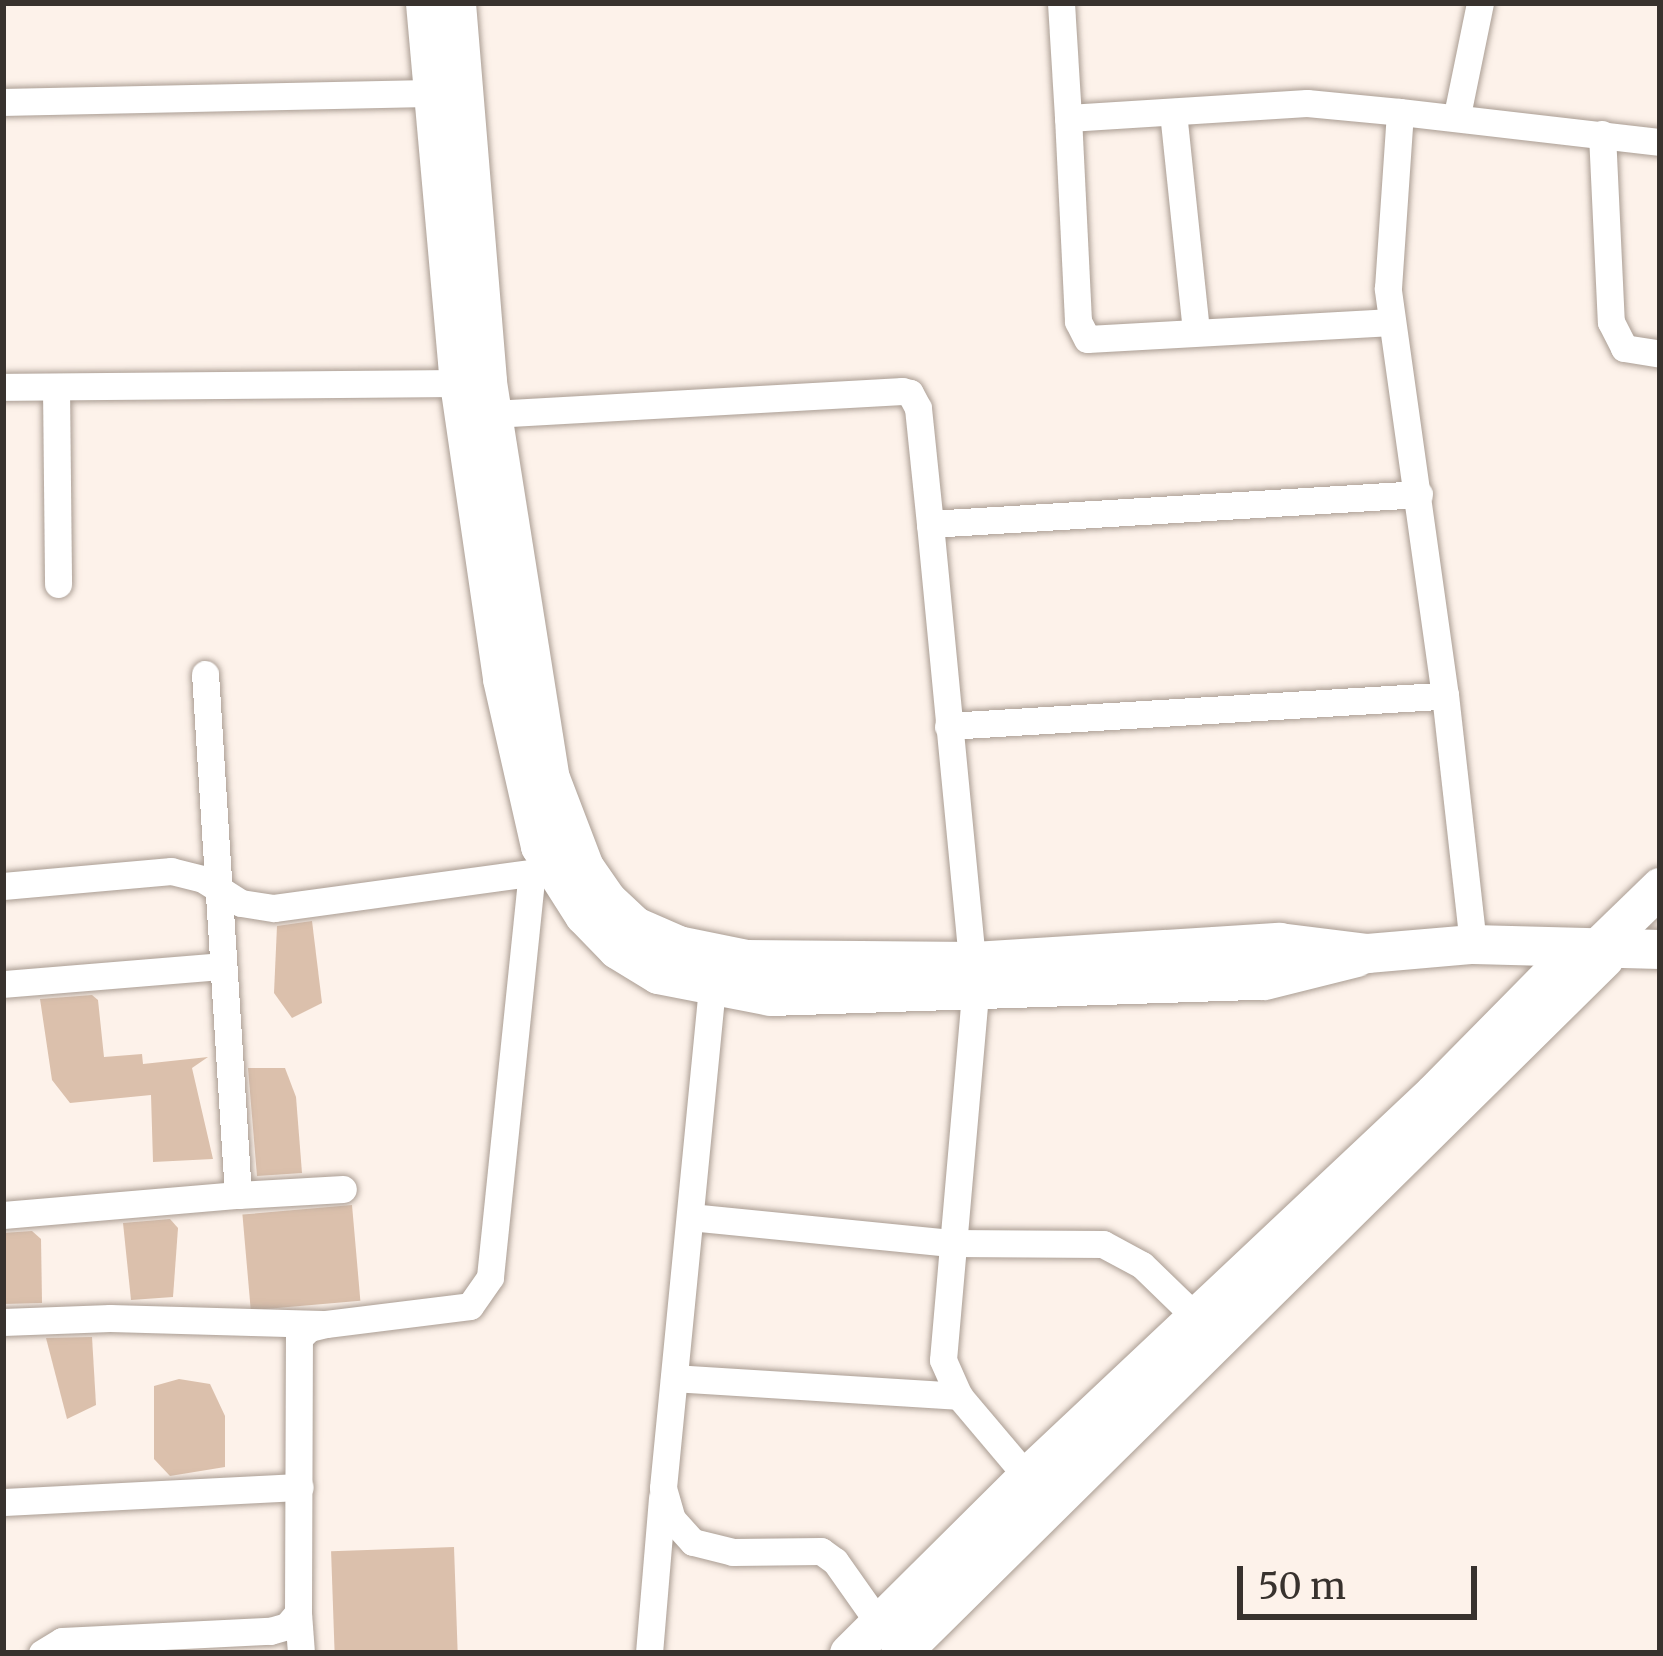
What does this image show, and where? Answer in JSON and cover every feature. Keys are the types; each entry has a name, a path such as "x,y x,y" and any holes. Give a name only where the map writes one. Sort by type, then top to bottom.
{"main road":[{"path":"425,3 446,93 479,393 502,679 526,800 556,870 617,950 658,974 712,988 770,996 975,978"},
{"path":"446,93 456,3"},
{"path":"556,870 607,900 635,926 678,946 746,959 975,978 1264,980 1367,953 1473,944 1660,949"},
{"path":"849,1653 895,1646 1039,1490 1660,886"}],"street":[{"path":"1061,3 1081,333 1098,341 1392,322"},
{"path":"1457,115 1480,3"},
{"path":"3,102 446,93"},
{"path":"1068,118 1307,103 1457,115 1660,142"},
{"path":"1173,112 1196,332"},
{"path":"1400,112 1388,261 1392,322 1419,494 1473,944"},
{"path":"1602,134 1611,322 1624,348 1660,354"},
{"path":"3,387 910,393 918,408 975,978 943,1360 959,1396 1039,1490"},
{"path":"56,387 58,584"},
{"path":"930,524 1419,494"},
{"path":"205,674 238,1195"},
{"path":"948,726 1445,696"},
{"path":"3,886 189,873 241,903 274,908 556,870 490,1277 470,1306 326,1324 308,1328 299,1338 301,1653"},
{"path":"3,984 222,966"},
{"path":"649,1653 712,988"},
{"path":"3,1215 343,1189"},
{"path":"690,1217 951,1243 1103,1244 1142,1265 1208,1329"},
{"path":"3,1322 110,1318 326,1324"},
{"path":"674,1378 959,1396"},
{"path":"3,1502 300,1486"},
{"path":"663,1488 680,1532 693,1542 733,1552 821,1551 835,1561 895,1646"},
{"path":"42,1653 62,1641 159,1645 270,1631 287,1626 298,1613"}],"building":[{"path":"312,921 322,1003 292,1018 274,993 277,926"},
{"path":"92,995 98,1000 104,1057 142,1054 143,1064 208,1057 192,1068 213,1159 153,1162 151,1095 70,1103 52,1080 40,999"},
{"path":"248,1068 285,1068 296,1097 302,1173 257,1176"},
{"path":"352,1205 360,1301 251,1310 242,1215"},
{"path":"170,1219 178,1228 173,1297 131,1300 123,1223"},
{"path":"32,1231 41,1239 42,1303 3,1304 3,1233"},
{"path":"92,1337 96,1405 67,1419 46,1338"},
{"path":"179,1379 210,1384 225,1416 225,1467 170,1476 154,1459 154,1386"},
{"path":"454,1547 458,1653 335,1653 331,1551"}]}
